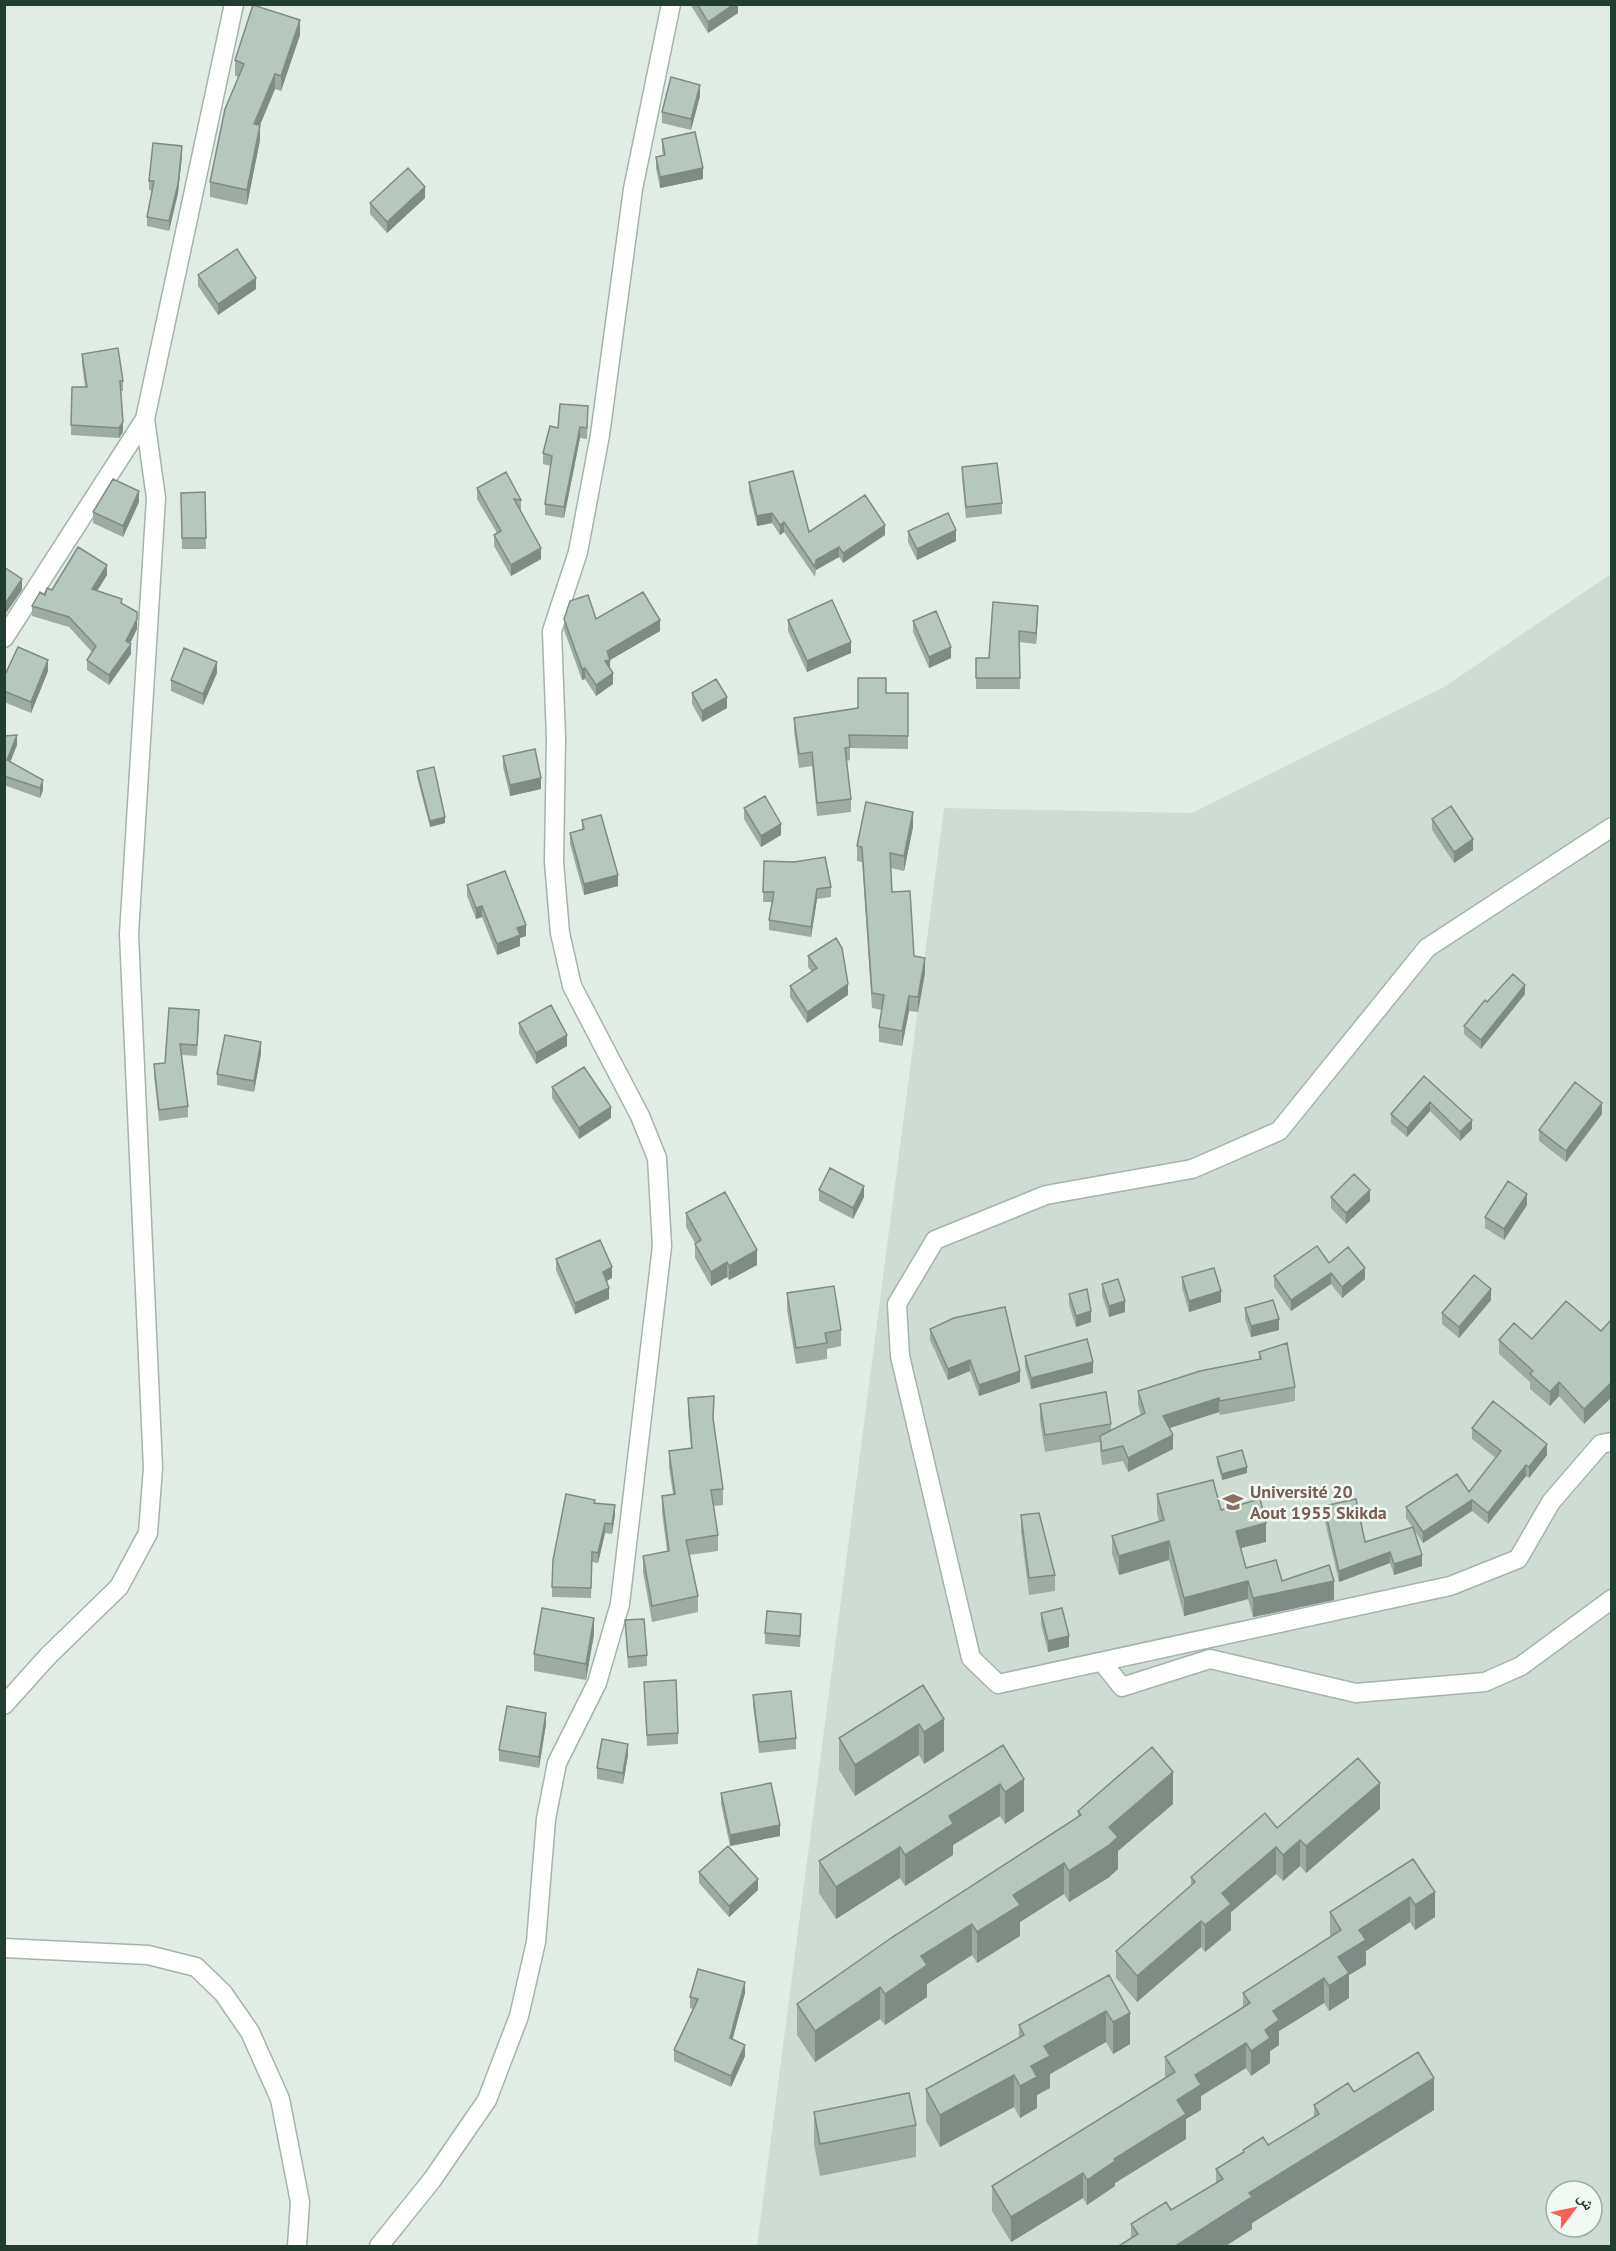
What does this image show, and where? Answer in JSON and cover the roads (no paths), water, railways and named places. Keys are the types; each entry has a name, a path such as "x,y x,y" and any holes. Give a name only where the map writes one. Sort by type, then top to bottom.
{"street":[{"path":"4,1705 48,1656 119,1587 148,1533 153,1468 129,934 156,498 145,418 234,4"},
{"path":"379,2247 432,2180 487,2100 519,2016 536,1942 546,1819 557,1763 597,1683 620,1604 662,1246 657,1158 640,1116 572,986 560,933 554,862 556,738 552,631 579,552 600,435 633,189 671,4"},
{"path":"4,638 145,418"},
{"path":"1611,826 1427,948 1279,1131 1192,1169 1046,1195 935,1240 897,1304 900,1356 971,1658 998,1684 1450,1587 1518,1559 1551,1502 1601,1444 1611,1442"},
{"path":"1102,1662 1122,1687 1210,1659 1356,1693 1485,1682 1521,1666 1611,1599"},
{"path":"4,1948 148,1955 196,1967 223,1993 250,2032 280,2098 300,2202 297,2247"}],"place":[{"name":"Université 20 Aout 1955 Skikda","path":"1233,1502"}]}
